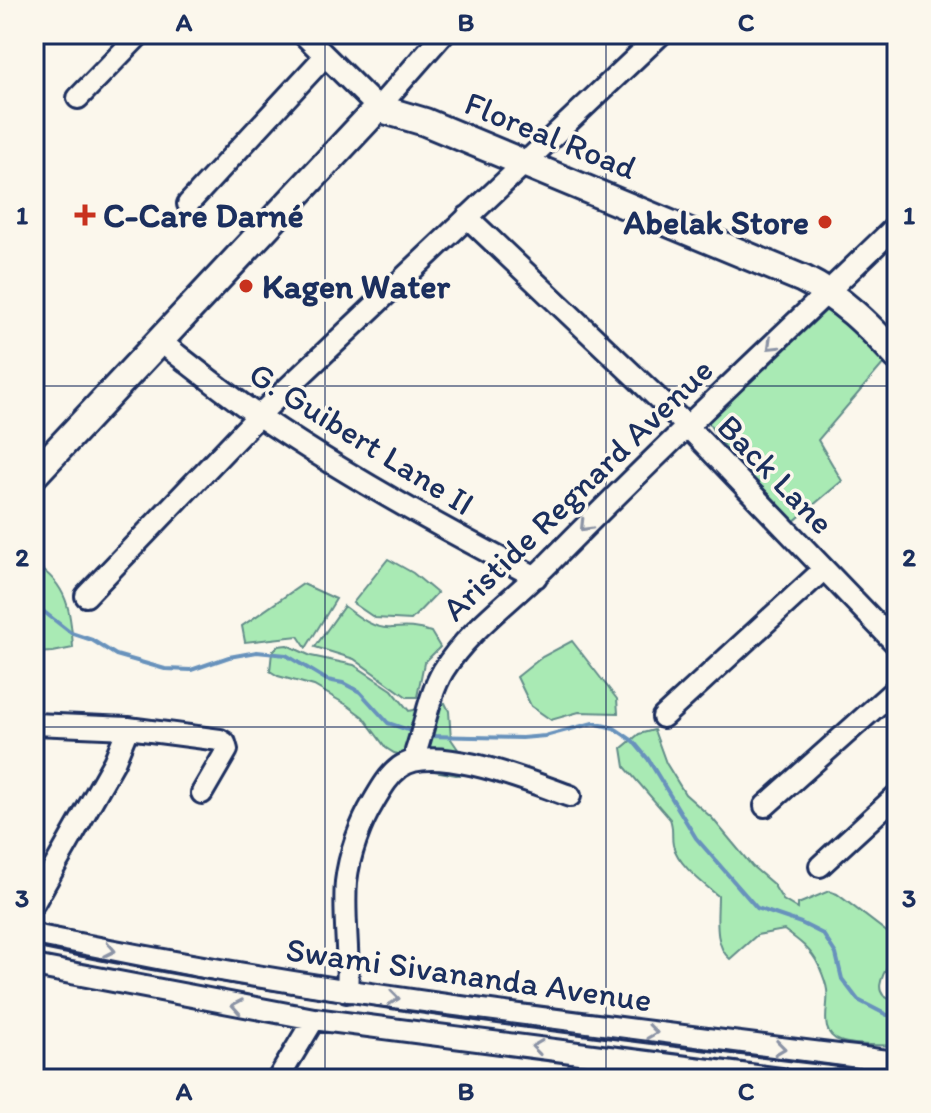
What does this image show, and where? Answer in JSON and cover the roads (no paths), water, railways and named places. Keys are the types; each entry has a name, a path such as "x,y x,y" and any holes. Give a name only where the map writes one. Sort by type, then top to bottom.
{"main road":[{"name":"Floreal Road","path":"378,108 425,122 726,246 828,292 858,315 897,356"},
{"path":"34,475 378,108"}],"street":[{"path":"78,98 140,34"},
{"path":"303,34 378,108 443,34"},
{"path":"86,596 258,416 661,34"},
{"path":"188,204 325,56"},
{"name":"Back Lane","path":"467,217 687,426 897,645"},
{"name":"Aristide Regnard Avenue","path":"417,756 433,692 459,648 536,577 653,457 897,225"},
{"name":"G. Guibert Lane II","path":"161,342 258,416 362,481 536,577"},
{"path":"663,717 823,570"},
{"path":"765,806 897,688"},
{"path":"34,724 128,728 225,743 227,750 202,793"},
{"path":"34,903 114,762 128,728"},
{"path":"347,992 346,881 366,814 388,778 402,765 417,756 438,759 497,770 570,796"},
{"path":"820,866 897,795"},
{"name":"Swami Sivananda Avenue","path":"34,935 347,992 897,1062"},
{"path":"34,966 314,1019 781,1079"},
{"path":"278,1079 314,1019"}],"waterway":[{"path":"34,604 71,633 92,640 116,655 165,669 191,670 229,657 257,652 286,655 327,680 343,683 360,692 388,723 414,732"},
{"path":"427,736 522,738 545,736 593,723 614,728 633,741 648,759 696,838 757,908 823,934 836,954 842,979 858,1000 887,1015 897,1013"}],"tram line":[{"path":"34,945 243,986 361,1004 897,1073"}],"place":[{"name":"C-Care Darné","path":"85,215"},
{"name":"Abelak Store","path":"825,222"},
{"name":"Kagen Water","path":"246,286"}]}
